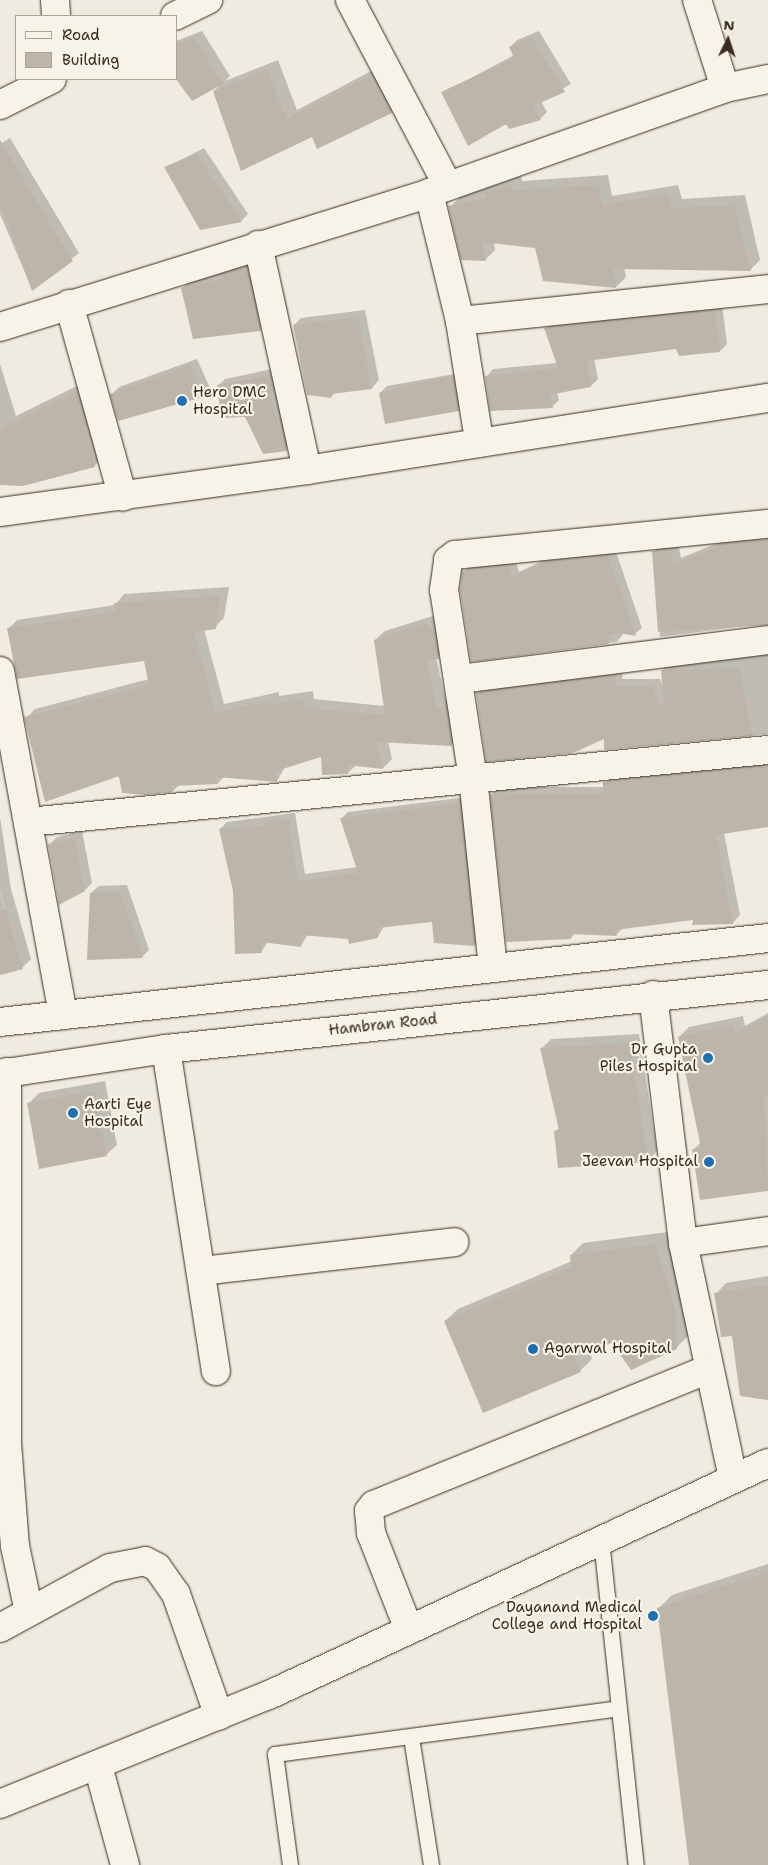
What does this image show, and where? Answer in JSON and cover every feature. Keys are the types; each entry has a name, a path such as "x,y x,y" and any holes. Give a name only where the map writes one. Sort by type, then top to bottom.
{"street":[{"path":"55,0 56,15"},
{"path":"178,15 208,0"},
{"path":"350,0 438,190 479,440"},
{"path":"697,0 725,88"},
{"path":"0,327 438,190 725,88 768,79"},
{"path":"0,105 50,80"},
{"path":"258,245 306,470"},
{"path":"460,321 768,289"},
{"path":"69,304 123,497"},
{"path":"0,512 123,497 306,470 479,440 768,398"},
{"path":"493,968 473,779 460,679 443,576 455,555 768,524"},
{"path":"460,679 768,640"},
{"path":"0,671 63,1015"},
{"path":"28,822 768,750"},
{"path":"0,1022 768,938"},
{"name":"Hambran Road","path":"4,1073 166,1048 653,995 768,985"},
{"path":"653,995 683,1243 706,1370 733,1479"},
{"path":"166,1048 216,1371"},
{"path":"4,1073 7,1443 15,1546 29,1612"},
{"path":"683,1243 768,1231"},
{"path":"201,1271 454,1242"},
{"path":"409,1630 371,1532 369,1511 374,1505 706,1370"},
{"path":"0,1804 219,1716 768,1463"},
{"path":"0,1628 110,1568 145,1561 157,1567 176,1594 219,1716"},
{"path":"98,1766 125,1865"}],"lane":[{"path":"601,1540 636,1865"},
{"path":"290,1865 274,1754 618,1708"},
{"path":"411,1737 431,1865"}],"building":[{"path":"194,37 223,84 192,101 177,80 178,44"},
{"path":"532,37 565,92 533,106 541,120 509,129 506,124 468,146 441,92 514,58 509,47"},
{"path":"267,70 287,119 370,76 392,113 317,149 312,137 241,171 213,91"},
{"path":"0,140 73,261 32,291 0,202"},
{"path":"196,154 242,222 200,230 164,167"},
{"path":"511,185 512,190 599,185 602,205 668,194 672,208 735,205 751,271 613,269 616,288 543,281 535,248 482,242 486,261 461,260 448,206 487,198 486,193"},
{"path":"247,266 261,331 193,339 181,288 222,279 220,275"},
{"path":"715,310 720,352 679,356 676,349 587,361 591,387 549,395 553,408 490,411 485,376 558,368 544,328"},
{"path":"358,317 372,389 331,394 332,398 307,395 293,325"},
{"path":"190,365 203,397 118,421 110,394"},
{"path":"270,375 274,392 269,391 287,451 263,454 245,417 221,418 217,385"},
{"path":"442,377 454,379 459,411 385,424 379,393"},
{"path":"77,391 95,467 23,486 0,485 0,429"},
{"path":"768,540 768,625 658,632 652,551 671,549 673,565 723,544"},
{"path":"608,556 636,636 618,633 609,635 609,644 471,662 460,590 462,571 508,565 512,578 546,562"},
{"path":"220,596 216,629 194,632 215,713 270,701 271,705 304,699 305,708 385,715 374,640 426,623 435,633 439,659 426,660 437,709 446,708 452,746 377,742 383,769 347,765 348,774 322,775 321,757 276,771 277,782 216,777 218,784 172,786 173,792 145,795 122,793 119,776 45,802 24,717 149,685 144,661 17,679 7,628 116,612 114,603"},
{"path":"740,668 752,736 604,750 604,739 573,753 486,762 476,693 616,675 615,686 653,686 659,705 664,704 661,670"},
{"path":"768,766 768,827 716,835 733,924 692,925 693,920 615,930 617,936 570,934 571,939 506,942 490,794 603,794 603,782"},
{"path":"460,803 475,946 434,943 432,922 377,928 378,938 349,944 348,939 301,935 301,947 261,942 262,953 235,954 233,891 219,829 266,826 266,822 288,820 298,881 358,873 340,818"},
{"path":"75,838 85,891 59,905 48,844"},
{"path":"120,892 143,958 87,960 90,893"},
{"path":"6,910 23,969 0,975 0,911"},
{"path":"768,1016 768,1096 764,1097 768,1191 700,1200 692,1149 701,1148 678,1037 734,1025 735,1034"},
{"path":"630,1043 648,1162 558,1168 554,1131 559,1130 540,1048"},
{"path":"95,1091 107,1156 39,1169 27,1103"},
{"path":"656,1244 675,1309 677,1349 631,1370 612,1343 574,1356 581,1372 483,1413 444,1321 571,1267 570,1255"},
{"path":"768,1285 768,1400 740,1396 732,1336 721,1337 714,1293"},
{"path":"768,1572 768,1865 689,1865 657,1608"}],"place":[{"name":"Hero DMC Hospital","path":"182,401"},
{"name":"Dr Gupta Piles Hospital","path":"708,1058"},
{"name":"Aarti Eye Hospital","path":"73,1113"},
{"name":"Jeevan Hospital","path":"709,1162"},
{"name":"Agarwal Hospital","path":"533,1349"},
{"name":"Dayanand Medical College and Hospital","path":"653,1616"}]}
